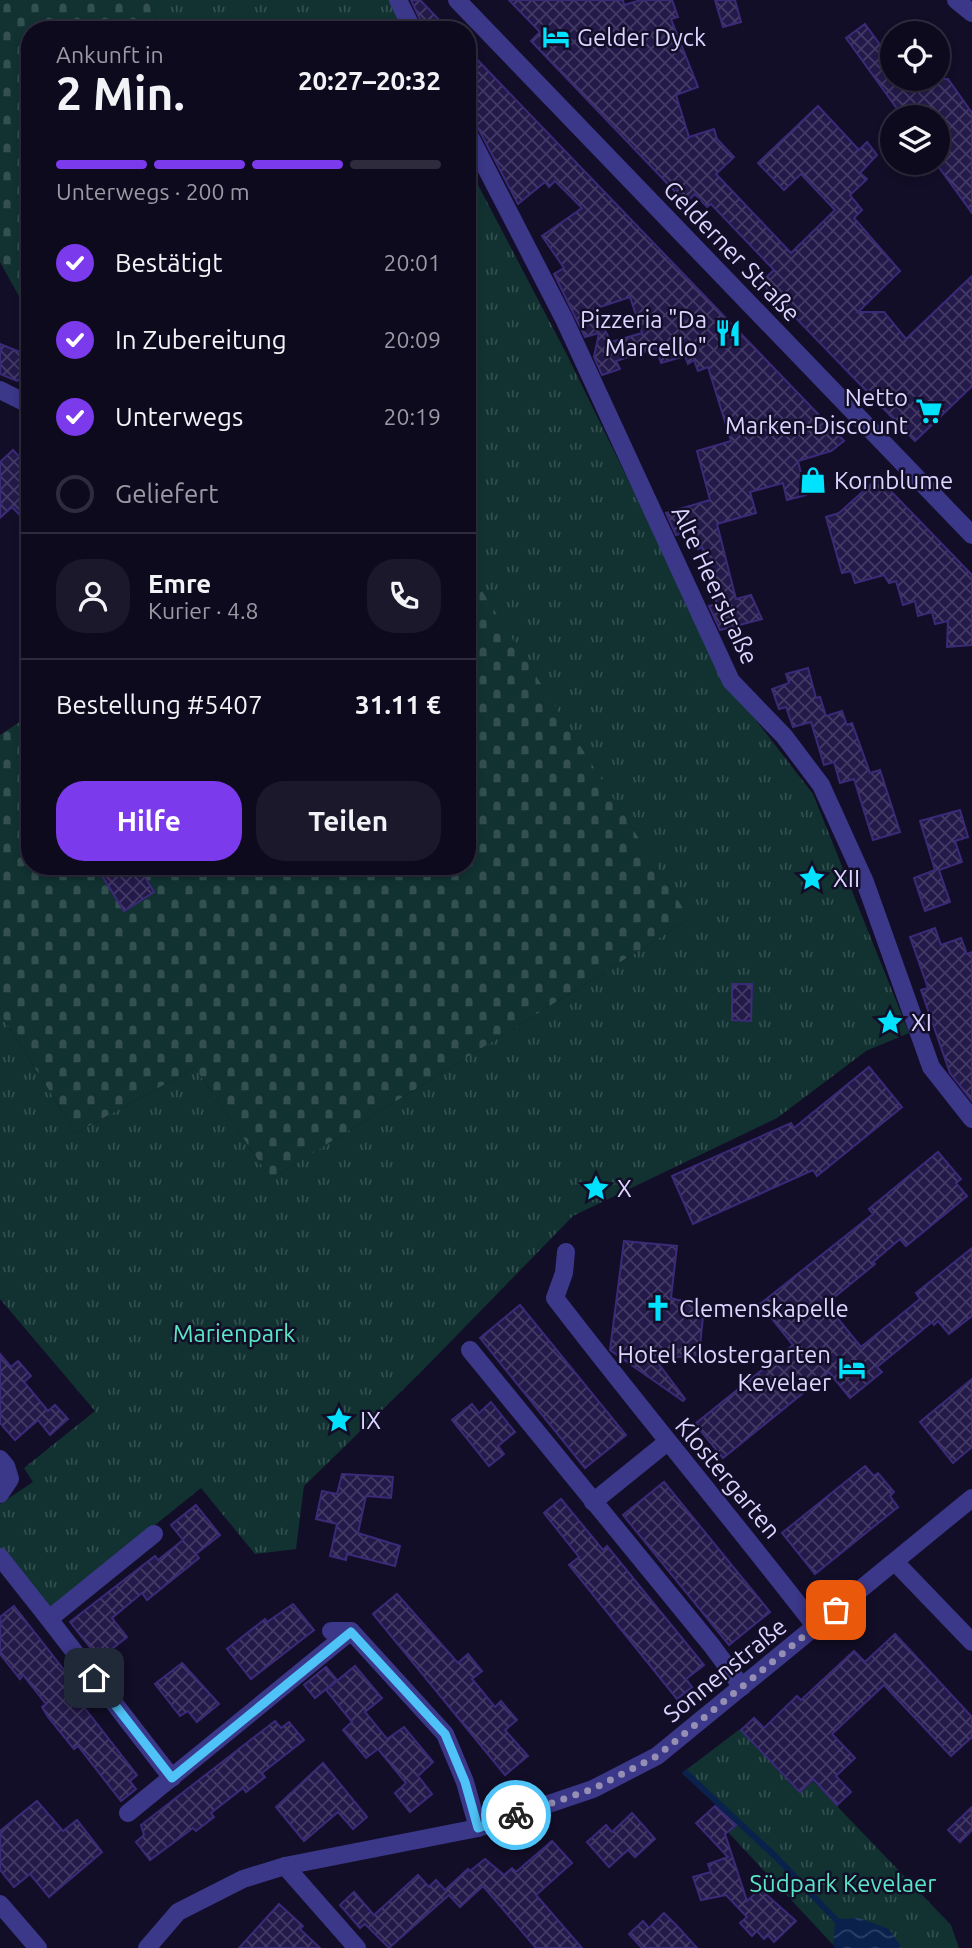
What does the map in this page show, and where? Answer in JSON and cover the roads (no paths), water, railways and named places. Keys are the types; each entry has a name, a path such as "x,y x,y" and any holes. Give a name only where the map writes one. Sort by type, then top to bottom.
{"street":[{"path":"398,0 408,21"},
{"name":"Gelderner Straße","path":"457,0 972,535"},
{"path":"956,0 972,13"},
{"name":"Alte Heerstraße","path":"476,148 564,319 731,681 784,736 821,785 865,883 931,1067 972,1119"},
{"path":"0,390 21,400"},
{"name":"Klostergarten","path":"566,1252 564,1273 555,1298 666,1443 737,1525 816,1626"},
{"path":"470,1350 712,1646 742,1687"},
{"path":"593,1502 666,1443"},
{"path":"0,1459 6,1466 10,1479 0,1494"},
{"name":"Sonnenstraße","path":"147,1948 178,1912 243,1879 285,1866 478,1828 593,1789 657,1756 972,1498"},
{"path":"49,1619 154,1534"},
{"path":"0,1557 172,1778"},
{"path":"895,1562 972,1642"},
{"path":"331,1631 351,1632 445,1734 465,1782 478,1828"},
{"path":"128,1813 351,1632"},
{"path":"285,1866 357,1948"},
{"path":"0,1904 38,1948"}],"water":[{"path":"859,1918 889,1929 902,1948 836,1948 833,1945 835,1922 839,1919"}],"waterway":[{"path":"686,1773 776,1857 837,1921"}],"place":[{"name":"Gelder Dyck","path":"556,37"},
{"name":"Pizzeria \"Da Marcello\"","path":"728,333"},
{"name":"Netto Marken-Discount","path":"929,411"},
{"name":"Kornblume","path":"813,480"},
{"name":"XII","path":"812,878"},
{"name":"XI","path":"890,1022"},
{"name":"X","path":"596,1188"},
{"name":"Clemenskapelle","path":"658,1308"},
{"name":"Hotel Klostergarten Kevelaer","path":"852,1368"},
{"name":"IX","path":"339,1420"}],"park label":[{"name":"Marienpark","path":"234,1333"},
{"name":"Südpark Kevelaer","path":"843,1883"}]}
